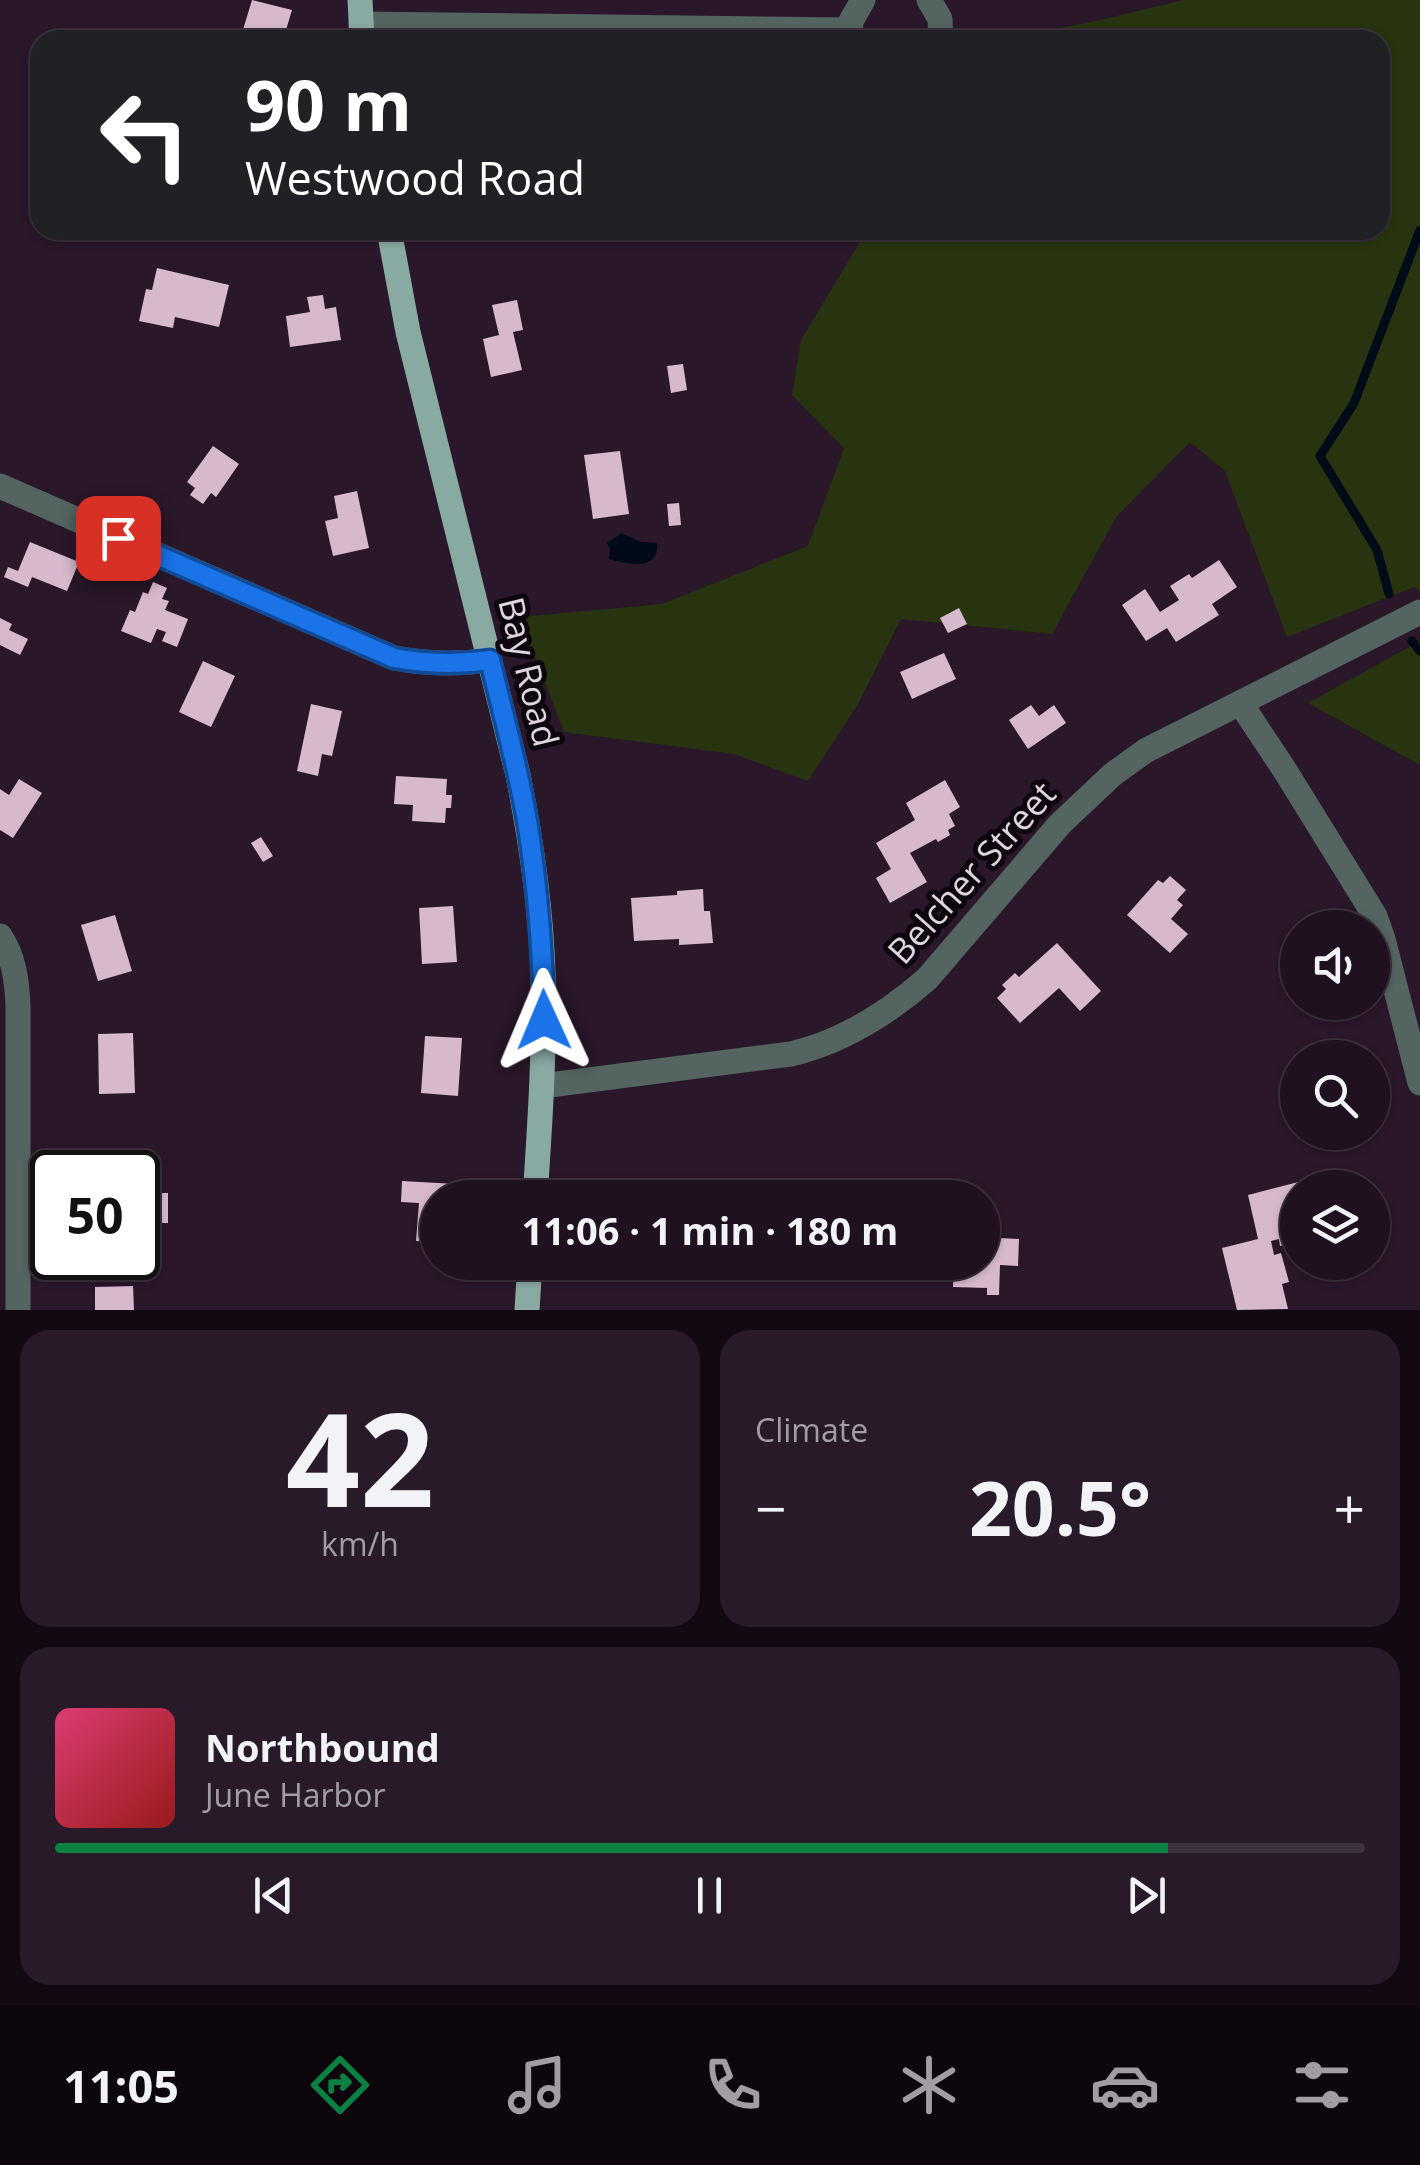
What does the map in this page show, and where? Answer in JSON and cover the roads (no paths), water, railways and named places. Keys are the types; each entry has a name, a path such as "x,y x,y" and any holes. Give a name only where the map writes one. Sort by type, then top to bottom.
{"main road":[{"name":"Bay Road","path":"391,240 408,332 518,775 531,847 543,971 536,1180"},
{"path":"527,1310 529,1280"}],"street":[{"path":"851,30 854,12 863,0"},
{"path":"929,0 940,18 941,30"},
{"path":"361,21 675,30"},
{"path":"0,486 394,658 424,664 490,660"},
{"name":"Belcher Street","path":"542,1086 791,1054 856,1029 904,999 927,979 1060,824 1112,775 1145,752 1420,612"},
{"path":"1241,704 1374,916 1420,1082"},
{"path":"0,936 15,970 18,1006 18,1310"}],"waterway":[{"path":"1389,594 1377,550 1320,456 1354,403 1420,230"},
{"path":"1412,641 1420,651"}]}
